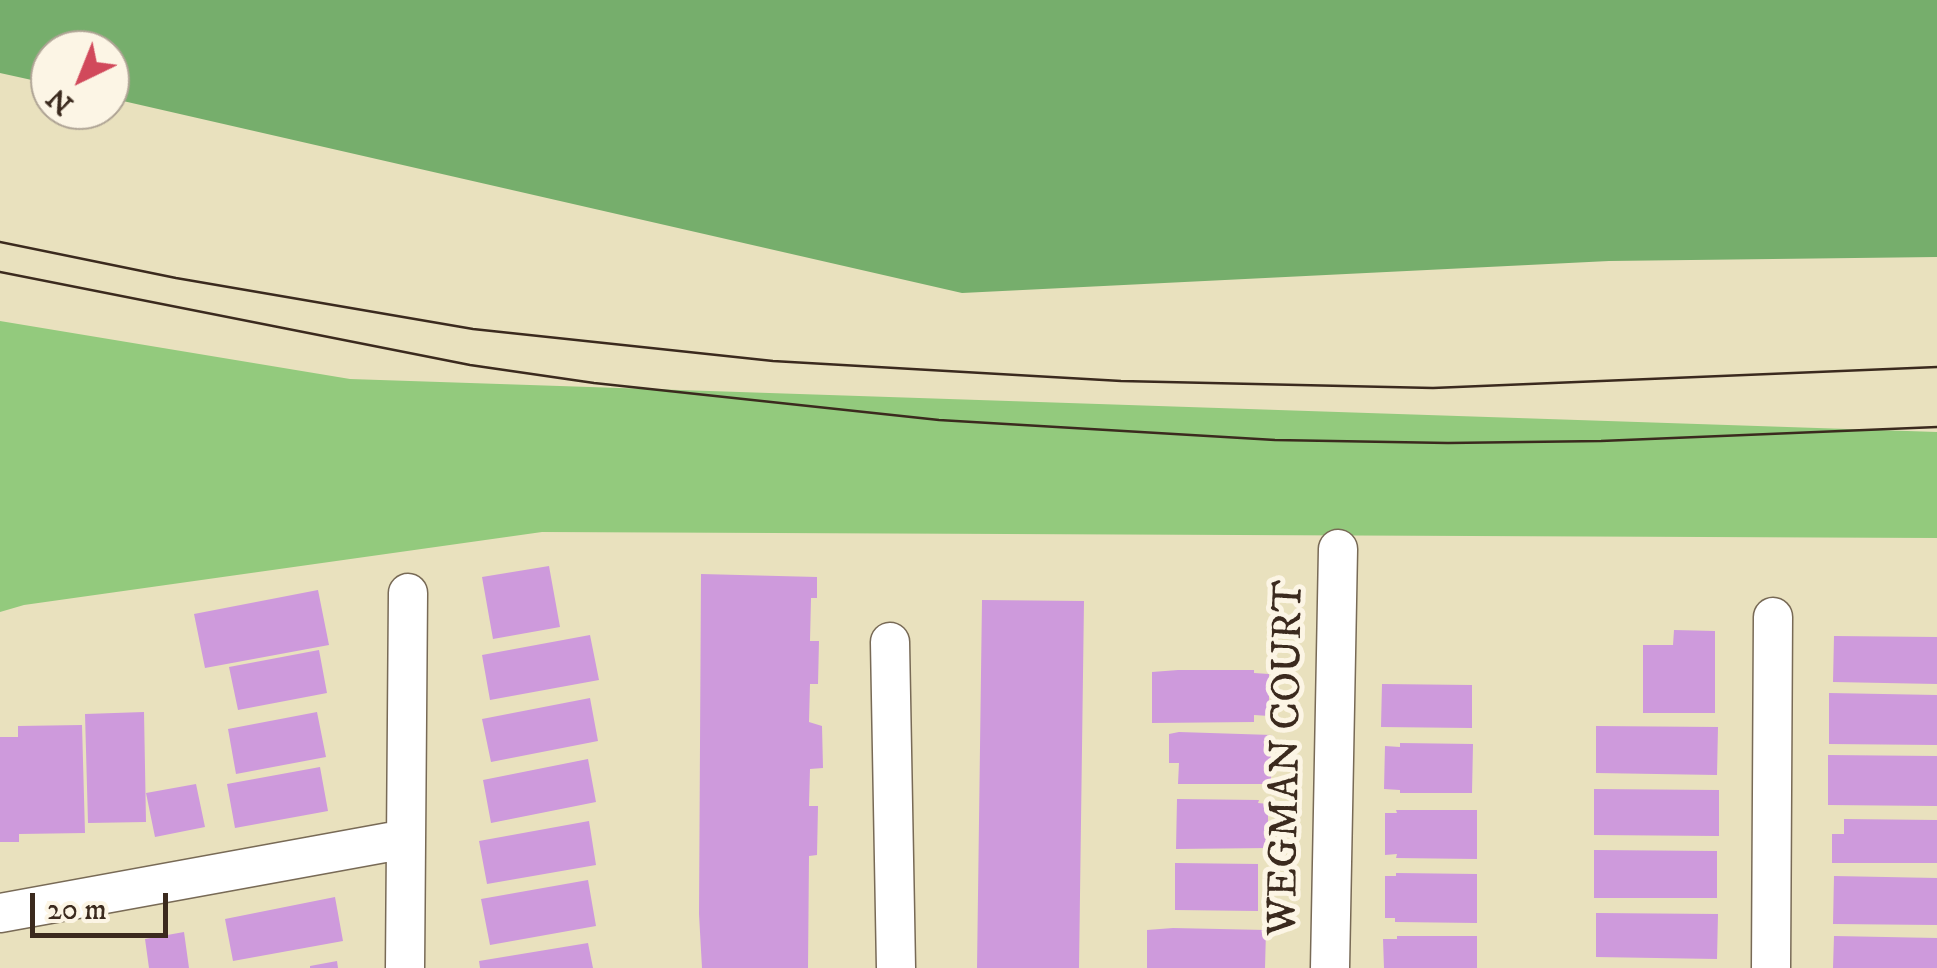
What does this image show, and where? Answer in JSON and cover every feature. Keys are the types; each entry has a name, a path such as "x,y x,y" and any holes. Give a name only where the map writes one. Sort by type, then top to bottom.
{"street":[{"name":"WEGMAN COURT","path":"1330,968 1338,549"},
{"path":"405,968 408,593"},
{"path":"1770,968 1773,616"},
{"path":"890,642 896,968"},
{"path":"0,912 406,839"}],"green space":[{"path":"0,0 1937,0 1937,257 1609,261 962,293 130,103 130,30 30,30 30,80 0,73"},
{"path":"0,321 350,379 1937,432 1937,538 542,532 24,605 0,612"}],"building":[{"path":"549,566 560,627 493,639 482,577"},
{"path":"701,574 817,577 817,598 811,598 810,641 819,641 818,684 810,684 809,722 822,726 823,768 810,769 809,806 818,806 817,855 809,856 808,968 702,968"},
{"path":"318,590 329,645 205,668 194,614"},
{"path":"982,600 1084,601 1079,968 977,968"},
{"path":"1674,630 1715,631 1715,713 1643,713 1643,645 1673,645"},
{"path":"590,635 599,680 490,700 482,655"},
{"path":"1834,636 1937,637 1937,684 1833,682"},
{"path":"319,650 327,693 238,710 229,667"},
{"path":"1254,670 1269,674 1269,716 1254,715 1254,722 1152,723 1152,672"},
{"path":"1382,684 1472,685 1472,728 1381,727"},
{"path":"1829,693 1937,695 1937,745 1829,744"},
{"path":"590,698 598,741 491,762 482,719"},
{"path":"144,712 146,822 88,823 85,714"},
{"path":"317,712 326,757 236,774 228,729"},
{"path":"82,725 85,833 19,834 19,842 0,842 0,737 18,737 18,726"},
{"path":"1596,726 1718,727 1717,775 1596,773"},
{"path":"1169,734 1272,735 1271,784 1178,784 1179,763 1169,763"},
{"path":"1400,743 1473,744 1472,793 1400,793 1384,789 1385,746 1400,747"},
{"path":"1828,755 1937,756 1937,806 1828,805"},
{"path":"588,759 596,802 491,823 483,780"},
{"path":"320,767 328,811 235,828 227,784"},
{"path":"196,784 205,827 155,837 146,793"},
{"path":"1594,789 1719,790 1719,836 1594,835"},
{"path":"1177,799 1259,800 1258,803 1268,804 1268,848 1176,849"},
{"path":"1396,810 1477,810 1477,859 1385,855 1385,813 1397,813"},
{"path":"1844,819 1937,820 1937,863 1832,863 1832,834 1844,834"},
{"path":"589,821 596,865 487,884 479,841"},
{"path":"1594,850 1717,851 1717,898 1594,898"},
{"path":"1175,863 1258,864 1258,911 1175,910"},
{"path":"1477,874 1477,923 1395,922 1395,918 1385,918 1385,876"},
{"path":"1834,876 1937,878 1937,925 1833,924"},
{"path":"588,880 596,926 490,945 481,899"},
{"path":"335,897 343,941 233,961 225,919"},
{"path":"1596,913 1718,914 1717,959 1596,957"},
{"path":"1147,930 1266,930 1265,968 1147,968"},
{"path":"184,932 189,968 149,968 145,939"},
{"path":"1477,936 1477,968 1384,968 1383,939"},
{"path":"1834,936 1937,938 1937,968 1833,968"},
{"path":"588,943 593,968 480,968 479,961"},
{"path":"337,961 338,968 310,968 310,966"}],"tram line":[{"path":"0,242 176,278 473,329 773,361 1121,381 1433,388 1937,367"},
{"path":"0,272 470,365 594,383 939,420 1275,440 1448,443 1601,441 1937,427"}]}
